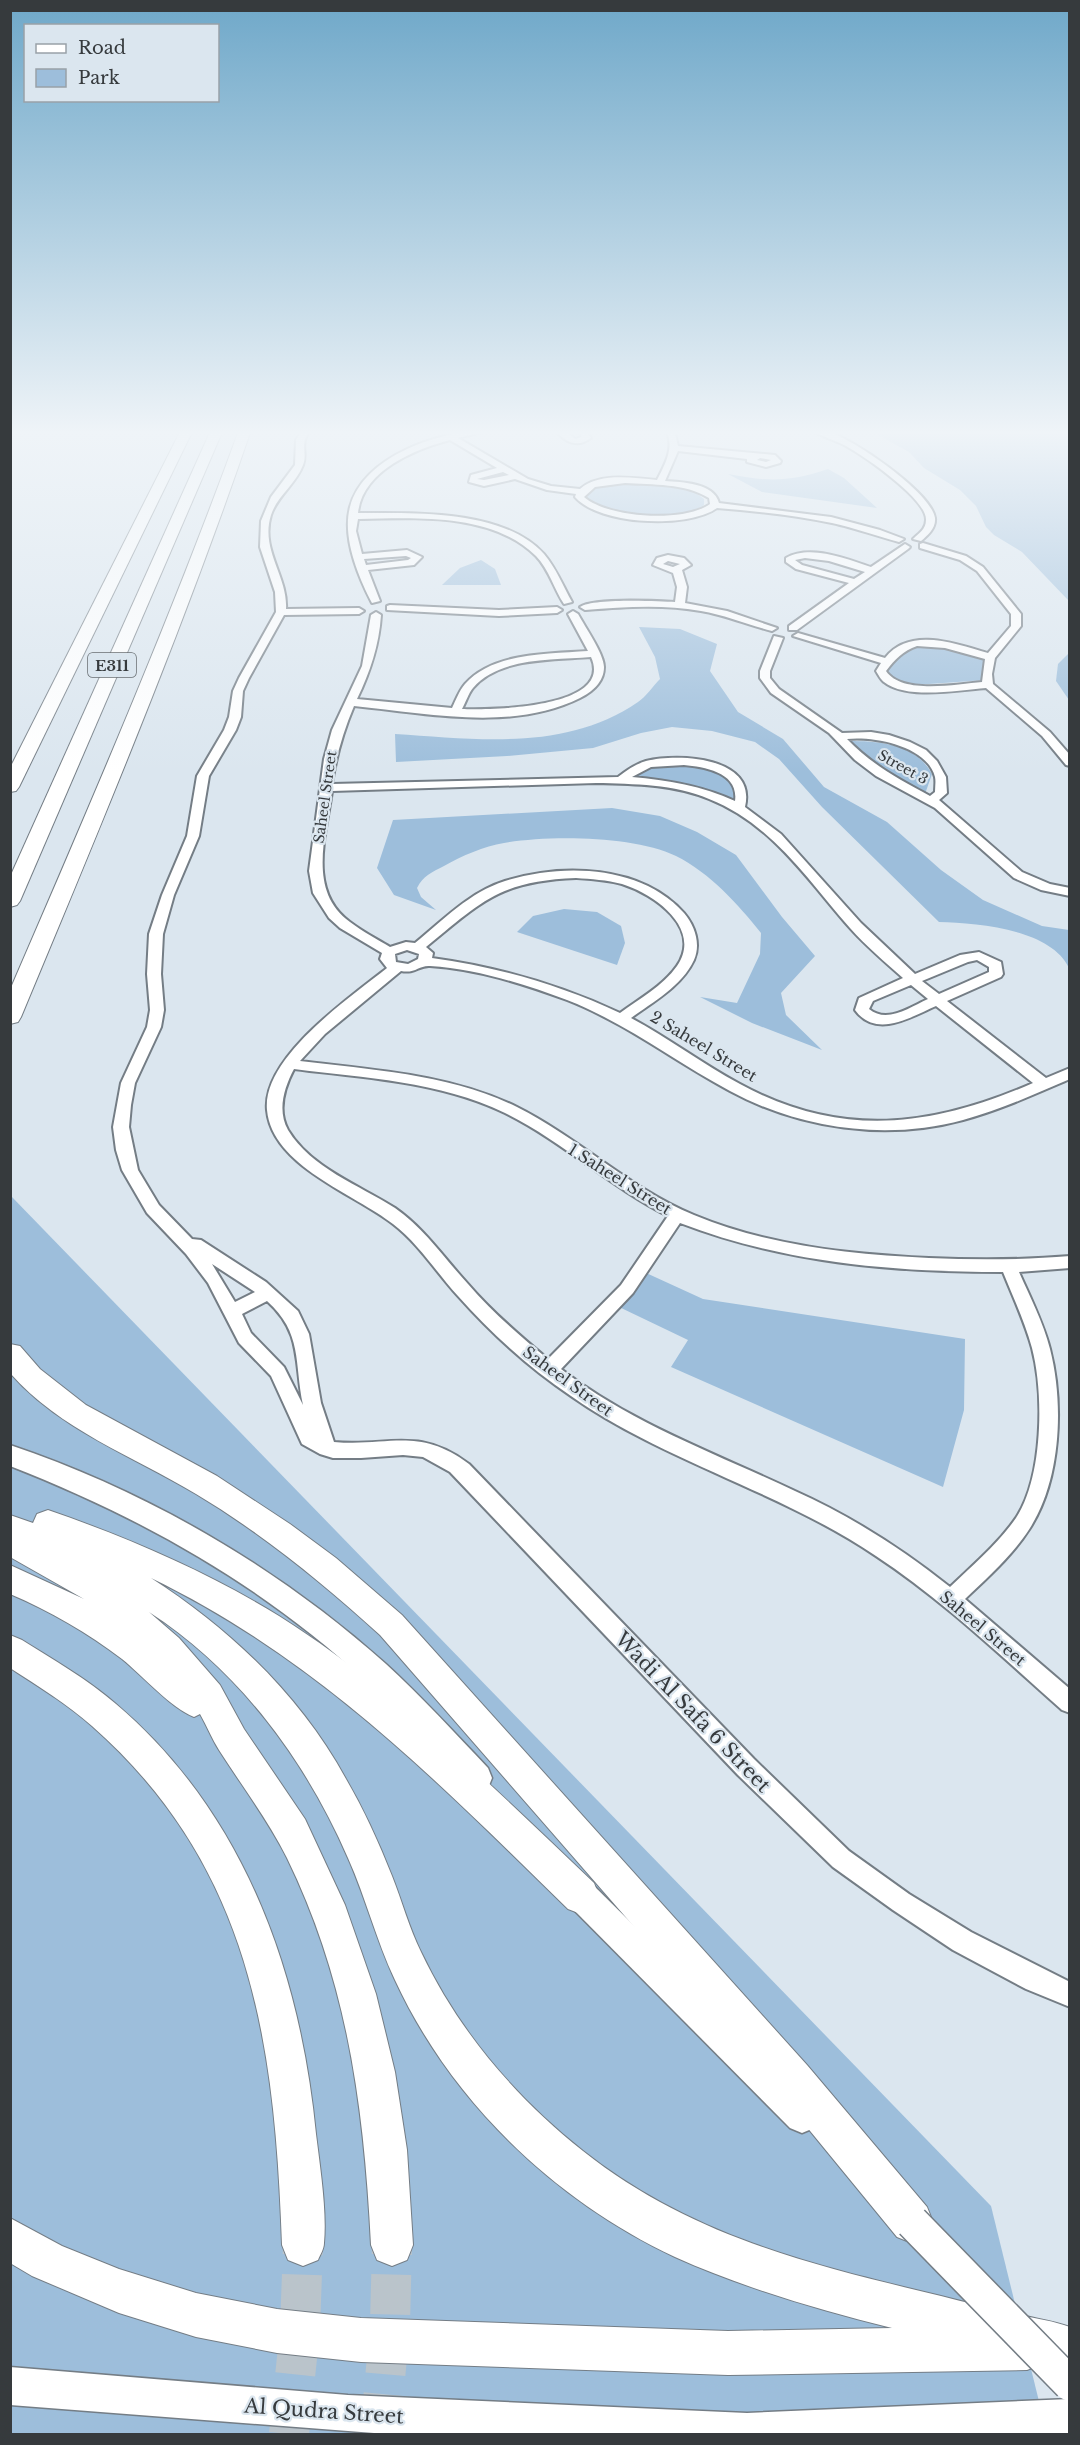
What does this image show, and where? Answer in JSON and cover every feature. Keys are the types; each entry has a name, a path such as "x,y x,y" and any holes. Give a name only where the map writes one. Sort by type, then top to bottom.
{"highway":[{"name":"E311","path":"10,787 130,544"},
{"name":"E311","path":"10,901 166,544"},
{"path":"179,603 194,544"},
{"path":"10,1017 107,788 179,603 205,544"},
{"path":"10,1354 42,1388 69,1409 100,1429 204,1484 253,1514 300,1547 392,1625 793,2079 912,2222"},
{"path":"10,1512 30,1537 149,1630 180,1662 209,1698 231,1738 267,1788 300,1846 329,1910 353,1982 372,2061 386,2148 392,2245"},
{"path":"30,1537 130,1555 223,1600 278,1633 332,1670 385,1712 438,1759 581,1896"},
{"path":"30,1537 96,1562 136,1583 174,1609 211,1638 278,1708 308,1749 336,1794 360,1844 408,1964 432,2010 461,2055 496,2097 535,2138 578,2174 626,2207 678,2236 732,2259 842,2295 1067,2360"},
{"path":"12,1579 48,1595 114,1633 174,1681 231,1738"},
{"path":"10,1650 68,1687 122,1731 154,1765 186,1805 225,1869 253,1932 276,2004 291,2079 300,2162 303,2245"},
{"path":"10,2239 46,2261 118,2291 196,2315 277,2331 361,2340 728,2353 1067,2360"}],"main road":[{"path":"10,1455 129,1502 196,1538 262,1580 327,1629 390,1685 451,1746 581,1896 779,2094 912,2222 1067,2360"},
{"name":"Al Qudra Street","path":"10,2386 348,2414 736,2432 1070,2418"}],"street":[{"path":"264,544 281,610 238,691 235,717 230,730 203,776 193,836 164,905 156,934 154,974 157,1010 154,1027 128,1083 121,1127 130,1170 153,1209 215,1280 245,1338 278,1372 305,1433 316,1445 327,1449"},
{"path":"356,544 375,601"},
{"path":"527,544 539,554 567,602"},
{"path":"557,610 557,606 567,602 580,603 585,607 629,603 680,604 724,612 791,639 795,632 873,571 901,544"},
{"path":"927,544 973,563 1016,614 1016,627 990,657 986,666 988,685"},
{"path":"360,557 406,554 417,557 411,563 364,568"},
{"path":"858,583 799,567 789,560 795,555 807,554 873,571"},
{"path":"677,569 682,587 680,604"},
{"path":"281,610 359,608 375,601 384,602 390,608"},
{"path":"359,608 375,615 390,608 499,613 557,610 573,614 582,612 585,607"},
{"path":"351,702 508,713 542,708 569,700 595,682 600,668 573,614"},
{"name":"Saheel Street","path":"375,615 373,640 367,666 333,744 315,871 319,893 333,915 393,960 288,1064 279,1078 274,1094 274,1110 278,1126 303,1158 392,1214 441,1261 486,1314 549,1370 613,1415 639,1429 809,1507 857,1533 905,1564 1070,1703"},
{"path":"795,632 888,662"},
{"name":"Street 3","path":"775,633 765,671 769,684 840,737 859,758 880,774 932,800 1018,875 1047,887 1070,892"},
{"path":"990,657 937,643 919,642 906,646 881,671 882,676 903,687 924,689 988,685 1046,734 1070,763"},
{"path":"456,711 469,686 476,679 496,668 524,661 594,654"},
{"path":"840,737 859,734 875,736 921,752 932,760 941,781 941,793 932,800"},
{"path":"621,780 633,770 650,764 671,761 714,766 730,775 740,785 740,808"},
{"path":"327,788 621,780 684,788 740,808 783,842 853,923 913,980 940,999 1044,1084"},
{"path":"418,947 475,900 509,884 531,878 563,874 603,877 626,882 664,901 678,913 687,927 690,949 681,971 621,1019"},
{"path":"406,946 418,947 426,953 425,961 410,969 393,960 406,946"},
{"path":"971,956 986,958 996,965 998,970 992,977 887,1021 872,1018 862,1010 868,998 913,980 971,956"},
{"name":"2 Saheel Street","path":"425,961 500,973 549,988 621,1019 657,1038 734,1087 762,1100 825,1119 886,1125 933,1122 990,1108 1070,1073"},
{"name":"1 Saheel Street","path":"288,1064 437,1085 491,1101 538,1126 626,1186 677,1215 753,1242 831,1258 871,1262 1009,1267 1070,1262"},
{"path":"549,1370 627,1289 677,1215"},
{"path":"170,1227 269,1294 292,1316 303,1345 312,1410 327,1449"},
{"path":"950,1600 1009,1540 1029,1511 1044,1455 1048,1394 1041,1349 1009,1267"},
{"path":"232,1312 249,1300 269,1294"},
{"path":"278,1372 304,1362"},
{"name":"Wadi Al Safa 6 Street","path":"327,1449 342,1451 416,1448 449,1460 462,1470 765,1787 841,1859 901,1902 962,1941 1035,1980 1070,1995"}],"green space":[{"path":"1009,544 1069,544 1069,601 1022,552"},
{"path":"481,560 495,569 501,585 442,585 460,568"},
{"path":"639,627 680,629 717,644 710,671 738,712 783,739 824,787 887,822 941,870 983,900 1042,926 1069,930 1069,968 1060,955 1046,944 1030,937 992,927 939,922 822,807 779,759 755,742 712,731 672,727 641,733 593,748 507,756 396,762 395,734 520,739 581,729 610,718 641,700 660,679 655,657"},
{"path":"922,644 988,655 982,667 985,680 915,685 890,678 887,669 894,660 907,650"},
{"path":"1069,653 1069,700 1056,681 1058,664"},
{"path":"849,741 896,746 917,756 932,774 925,794 884,772 865,758"},
{"path":"694,764 714,771 730,781 738,793 734,802 718,794 634,777 647,767"},
{"path":"612,808 660,816 697,832 736,855 782,917 815,956 781,993 786,1015 822,1050 752,1023 700,997 737,1003 760,954 761,933 712,880 676,856 638,844 592,839 523,840 496,844 458,859 432,872 422,880 417,888 421,897 436,910 394,895 377,868 393,820"},
{"path":"564,909 597,912 621,926 625,943 617,965 517,932 533,916"},
{"path":"11,1196 991,2206 1047,2434 11,2434"},
{"path":"644,1272 703,1299 965,1339 964,1410 943,1487 671,1367 688,1340 617,1306"}],"tunnel":[{"path":"289,2434 300,2329 303,2245"},
{"path":"380,2434 390,2324 392,2245"}]}
